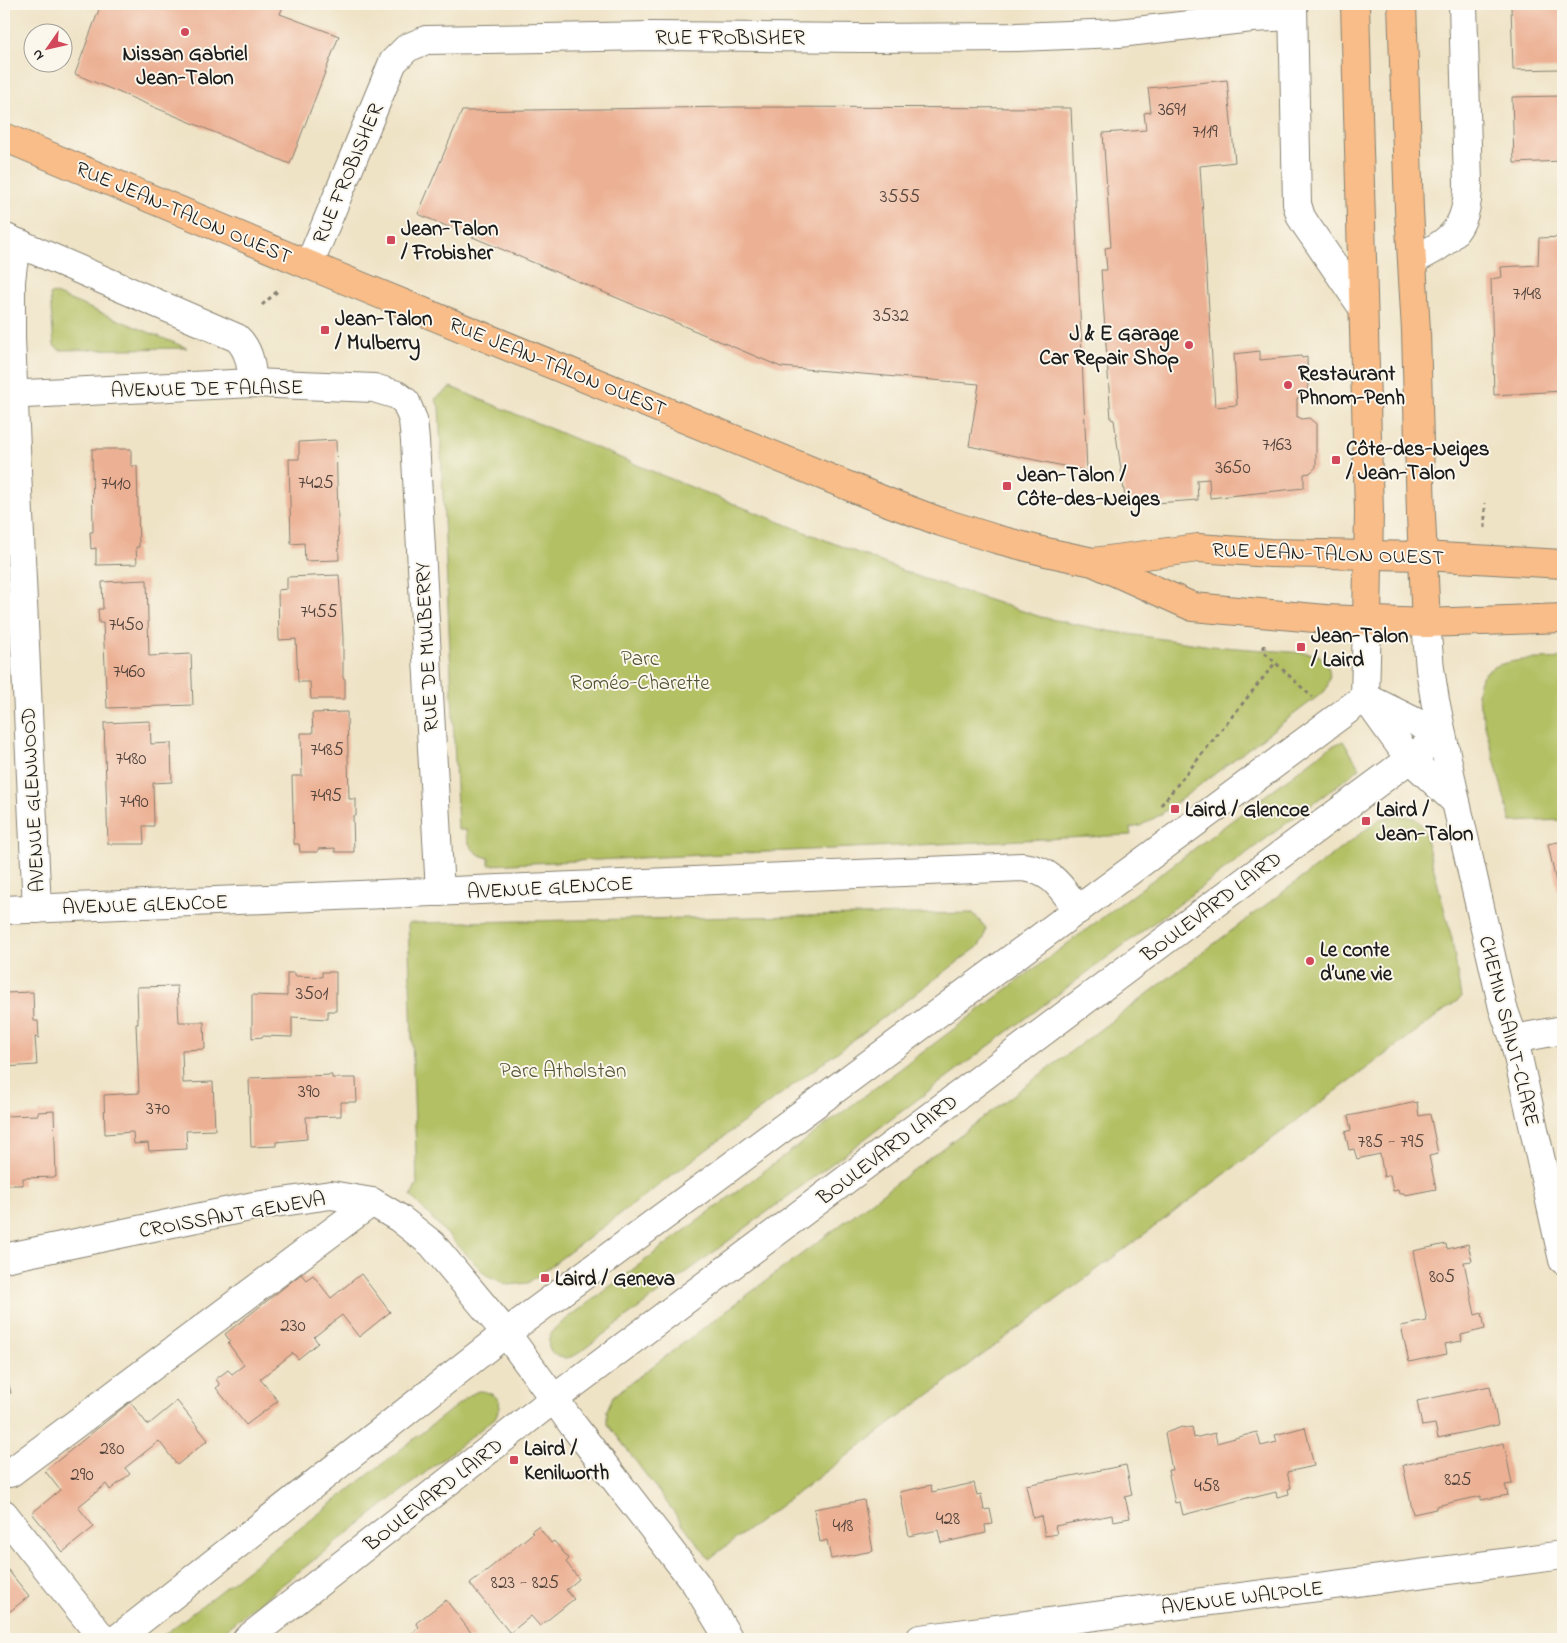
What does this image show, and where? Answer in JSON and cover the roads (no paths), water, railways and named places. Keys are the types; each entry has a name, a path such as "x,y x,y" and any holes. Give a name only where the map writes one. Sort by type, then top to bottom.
{"main road":[{"path":"1355,4 1362,202 1362,308 1369,512 1367,621"},
{"path":"1402,4 1408,210 1413,260 1426,623"},
{"name":"RUE JEAN-TALON OUEST","path":"4,137 900,507 996,539 1093,562 1193,607 1274,615 1426,623 1563,618"},
{"name":"RUE JEAN-TALON OUEST","path":"1093,562 1198,548 1368,556 1423,556 1563,564"}],"street":[{"path":"1413,260 1439,247 1449,238 1457,230 1464,218 1467,207 1463,4"},
{"path":"1293,10 1297,204 1306,225 1362,308"},
{"name":"RUE FROBISHER","path":"309,264 393,62 407,48 426,40 643,36 1017,37 1119,33 1252,18 1293,10"},
{"path":"12,241 236,338 242,342 248,354 253,383"},
{"name":"AVENUE GLENWOOD","path":"12,241 13,264 8,394 37,909"},
{"name":"AVENUE DE FALAISE","path":"8,394 253,383 374,388 397,395 406,402"},
{"name":"RUE DE MULBERRY","path":"406,402 413,420 415,441 440,892"},
{"path":"1367,621 1365,697 1409,758 1456,802"},
{"path":"1426,623 1430,668 1442,735"},
{"path":"1365,697 1442,735"},
{"path":"117,1639 506,1333 1365,697"},
{"name":"BOULEVARD LAIRD","path":"247,1639 554,1398 1442,735"},
{"name":"CHEMIN SAINT-CLARE","path":"1442,735 1503,1008 1514,1039 1563,1260"},
{"name":"AVENUE GLENCOE","path":"4,910 1022,867 1040,870 1049,875 1062,888 1078,910"},
{"path":"1514,1039 1563,1030"},
{"name":"CROISSANT GENEVA","path":"4,1258 254,1206 331,1195 372,1202 400,1218 432,1244 506,1333 573,1425 696,1584 729,1639"},
{"path":"10,1473 372,1202"},
{"path":"4,1514 103,1639"},
{"name":"AVENUE WALPOLE","path":"920,1639 1563,1555"}],"place":[{"name":"Nissan Gabriel Jean-Talon","path":"185,32"},
{"name":"Jean-Talon / Frobisher","path":"391,240"},
{"name":"Jean-Talon / Mulberry","path":"325,330"},
{"name":"J & E Garage Car Repair Shop","path":"1189,345"},
{"name":"Restaurant Phnom-Penh","path":"1288,385"},
{"name":"Côte-des-Neiges / Jean-Talon","path":"1336,460"},
{"name":"Jean-Talon / Côte-des-Neiges","path":"1007,486"},
{"name":"Jean-Talon / Laird","path":"1301,647"},
{"name":"Laird / Glencoe","path":"1175,809"},
{"name":"Laird / Jean-Talon","path":"1366,821"},
{"name":"Le conte d’une vie","path":"1310,961"},
{"name":"Laird / Geneva","path":"545,1278"},
{"name":"Laird / Kenilworth","path":"514,1460"}],"park label":[{"name":"Parc Roméo-Charette","path":"640,670"},
{"name":"Parc Atholstan","path":"563,1070"}]}
